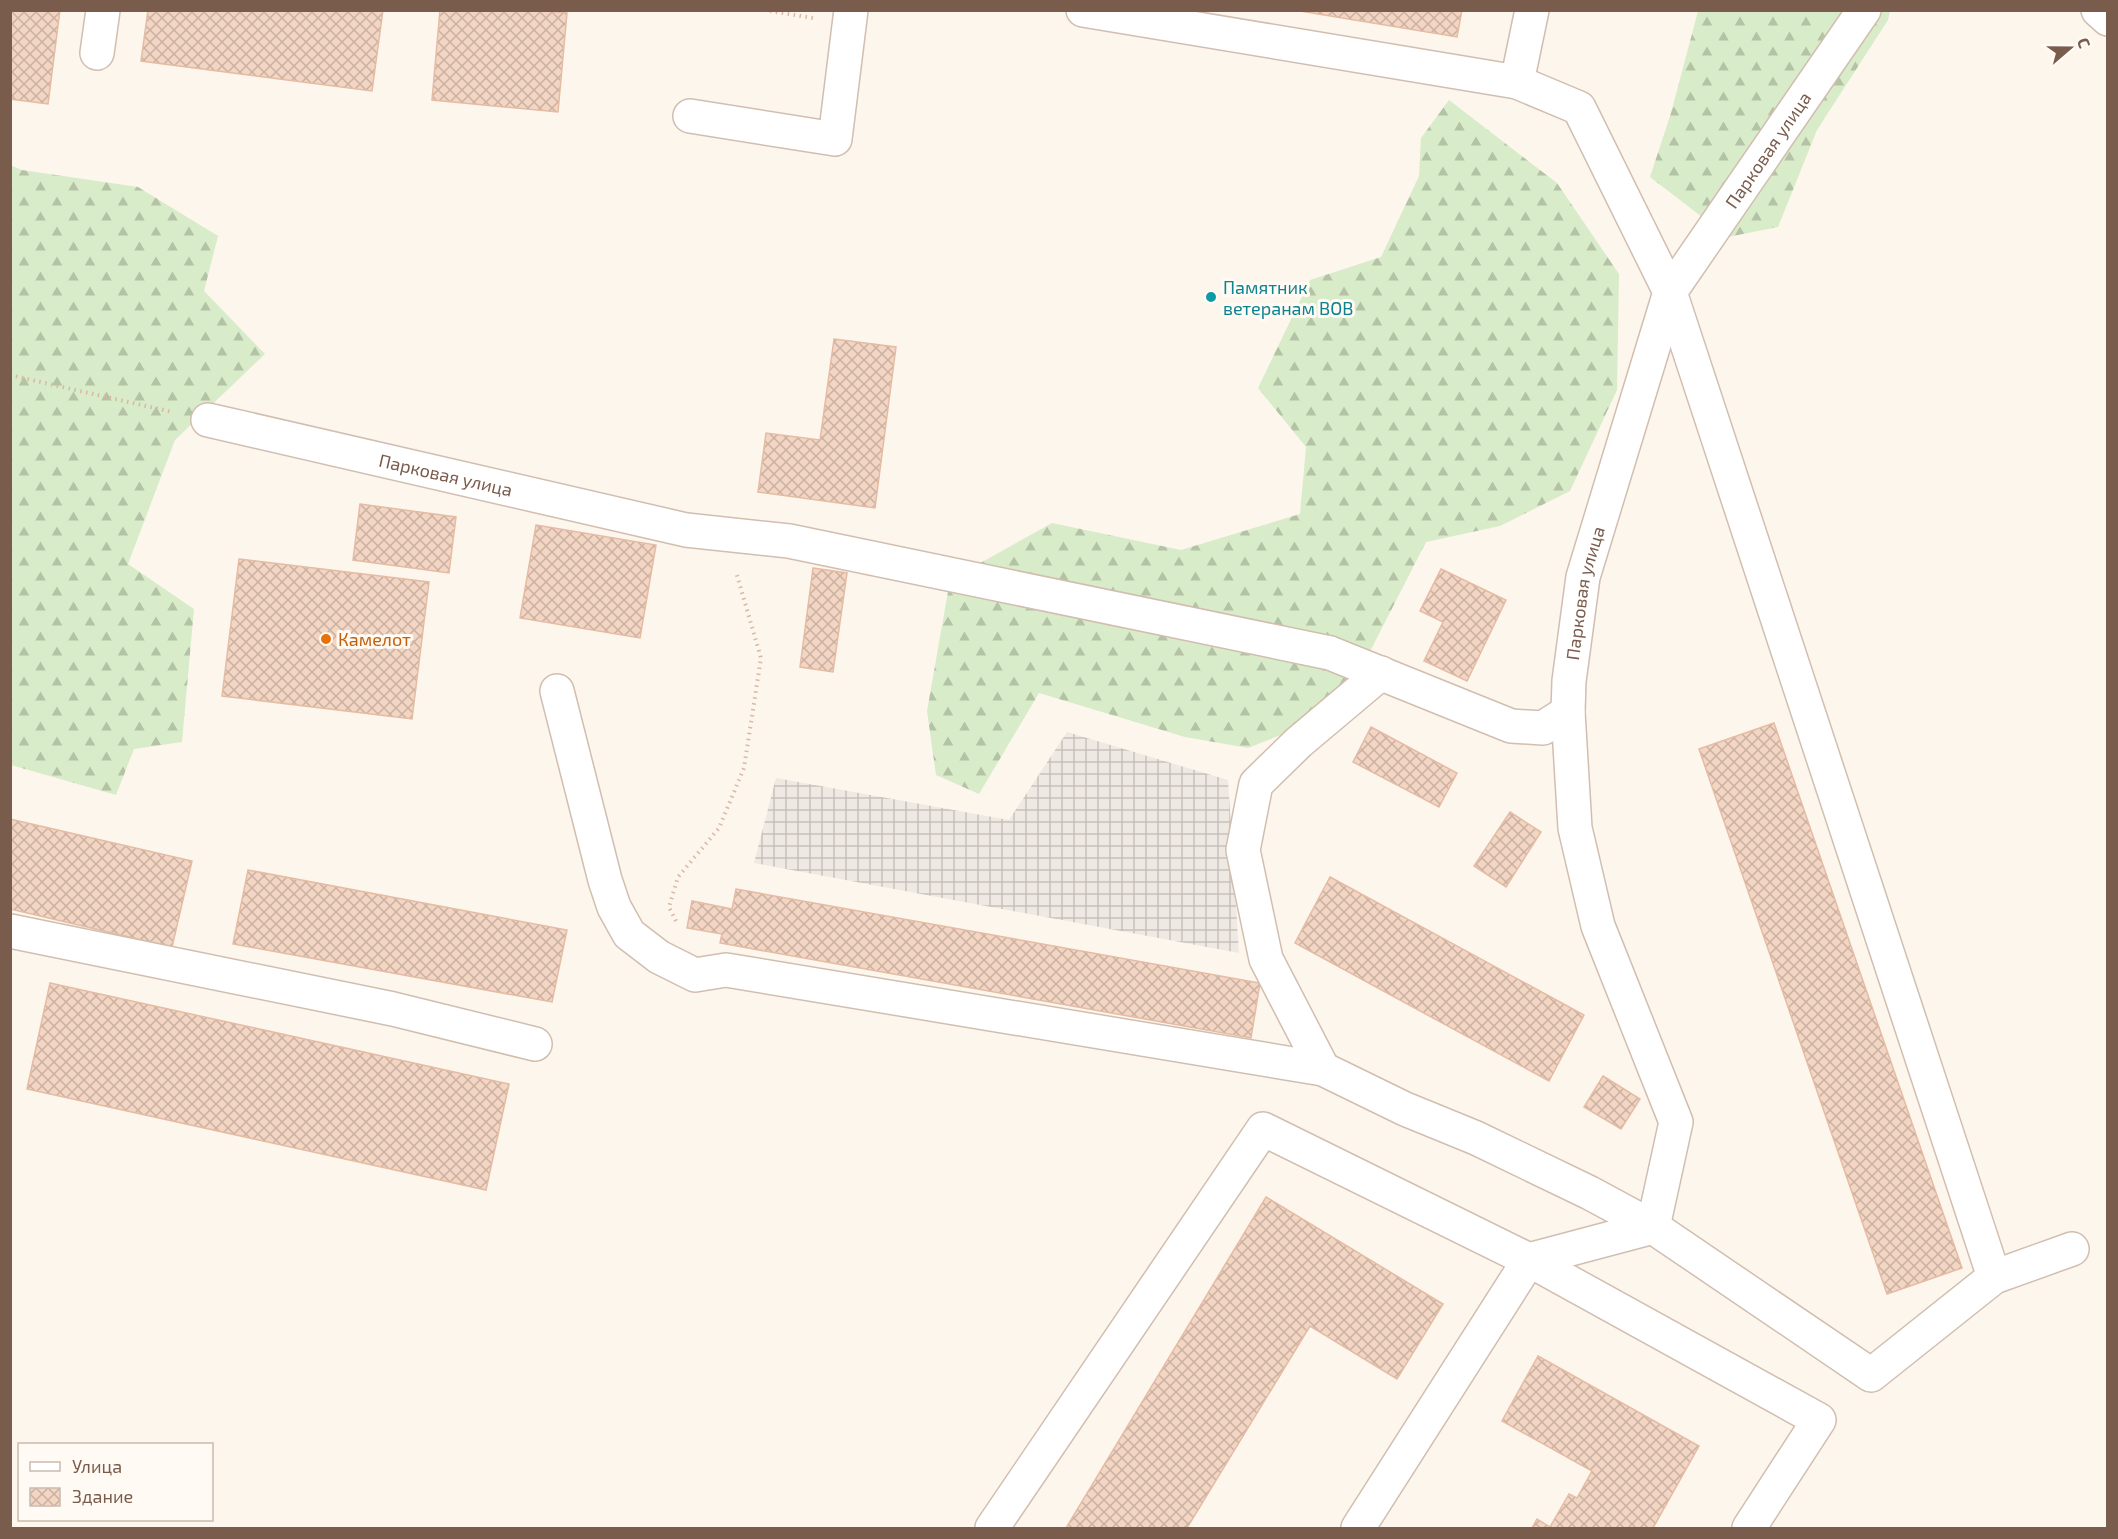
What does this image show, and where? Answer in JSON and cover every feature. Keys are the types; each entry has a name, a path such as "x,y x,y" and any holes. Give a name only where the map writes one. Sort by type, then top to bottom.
{"street":[{"path":"97,53 102,10"},
{"path":"1083,10 1517,82 1580,108 1670,292 1994,1277"},
{"path":"1517,82 1532,10"},
{"name":"Парковая улица","path":"1653,1227 1676,1122 1598,926 1575,828 1568,712 1569,681 1583,577 1670,292 1864,10"},
{"path":"2098,10 2108,19"},
{"path":"690,116 835,139 850,17"},
{"name":"Парковая улица","path":"208,420 686,530 789,541 1330,653 1511,726 1543,728 1568,712"},
{"path":"1323,1070 1266,959 1244,850 1256,784 1299,742 1381,673"},
{"path":"557,691 605,880 614,907 629,934 659,957 695,975 726,970 1323,1070 1406,1109 1476,1137 1653,1227 1872,1375 1994,1277 2072,1249"},
{"path":"10,931 393,1009 536,1044"},
{"path":"992,1528 1263,1129 1529,1260 1820,1420 1749,1528"},
{"path":"1358,1528 1529,1260 1653,1227"}],"path":[{"path":"764,10 850,17"},
{"path":"10,375 208,420"},
{"path":"677,924 669,907 678,877 718,828 744,768 762,658 726,534"}],"shaded area":[{"path":"1067,732 1228,780 1239,953 754,863 776,778 1009,820"}],"green space":[{"path":"1698,11 1890,11 1888,20 1817,130 1778,227 1728,237 1650,177 1671,113"},
{"path":"1449,100 1557,183 1619,274 1617,390 1570,491 1500,526 1426,542 1339,712 1248,748 1185,737 1039,693 979,794 936,775 927,711 950,580 1052,523 1181,550 1300,514 1306,447 1258,388 1310,280 1381,257 1419,176 1421,138"},
{"path":"10,165 22,170 138,187 218,236 204,291 265,354 175,440 128,564 194,609 182,742 134,749 116,795 11,765"}],"building":[{"path":"10,10 60,10 48,104 10,99"},
{"path":"148,10 383,10 372,91 141,61"},
{"path":"440,10 540,10 567,13 558,112 432,100"},
{"path":"1294,10 1462,10 1457,37"},
{"path":"834,339 896,347 875,508 758,492 766,433 820,440"},
{"path":"360,504 456,517 449,573 353,560"},
{"path":"536,525 656,545 640,638 520,618"},
{"name":"Камелот","path":"239,559 429,582 412,719 222,696"},
{"path":"813,568 847,573 833,672 800,667"},
{"path":"1441,569 1506,600 1467,681 1424,661 1443,622 1420,611"},
{"path":"1774,723 1962,1268 1887,1294 1699,749"},
{"path":"1371,727 1457,773 1439,807 1353,762"},
{"path":"1510,812 1541,832 1506,887 1474,866"},
{"path":"10,819 192,861 172,947 10,909"},
{"path":"248,870 567,930 552,1002 233,944"},
{"path":"1330,877 1584,1015 1549,1081 1295,943"},
{"path":"736,889 1260,983 1251,1038 720,943 722,934 687,928 692,901 732,909"},
{"path":"50,983 509,1084 486,1190 27,1089"},
{"path":"1603,1076 1640,1099 1621,1129 1584,1107"},
{"path":"1266,1197 1443,1304 1397,1379 1310,1326 1187,1528 1066,1528"},
{"path":"1538,1356 1699,1446 1653,1528 1532,1528 1537,1519 1550,1527 1569,1494 1577,1498 1592,1471 1502,1421"}],"place":[{"name":"Памятник ветеранам ВОВ","path":"1211,297"},
{"name":"Камелот","path":"326,639"}]}
